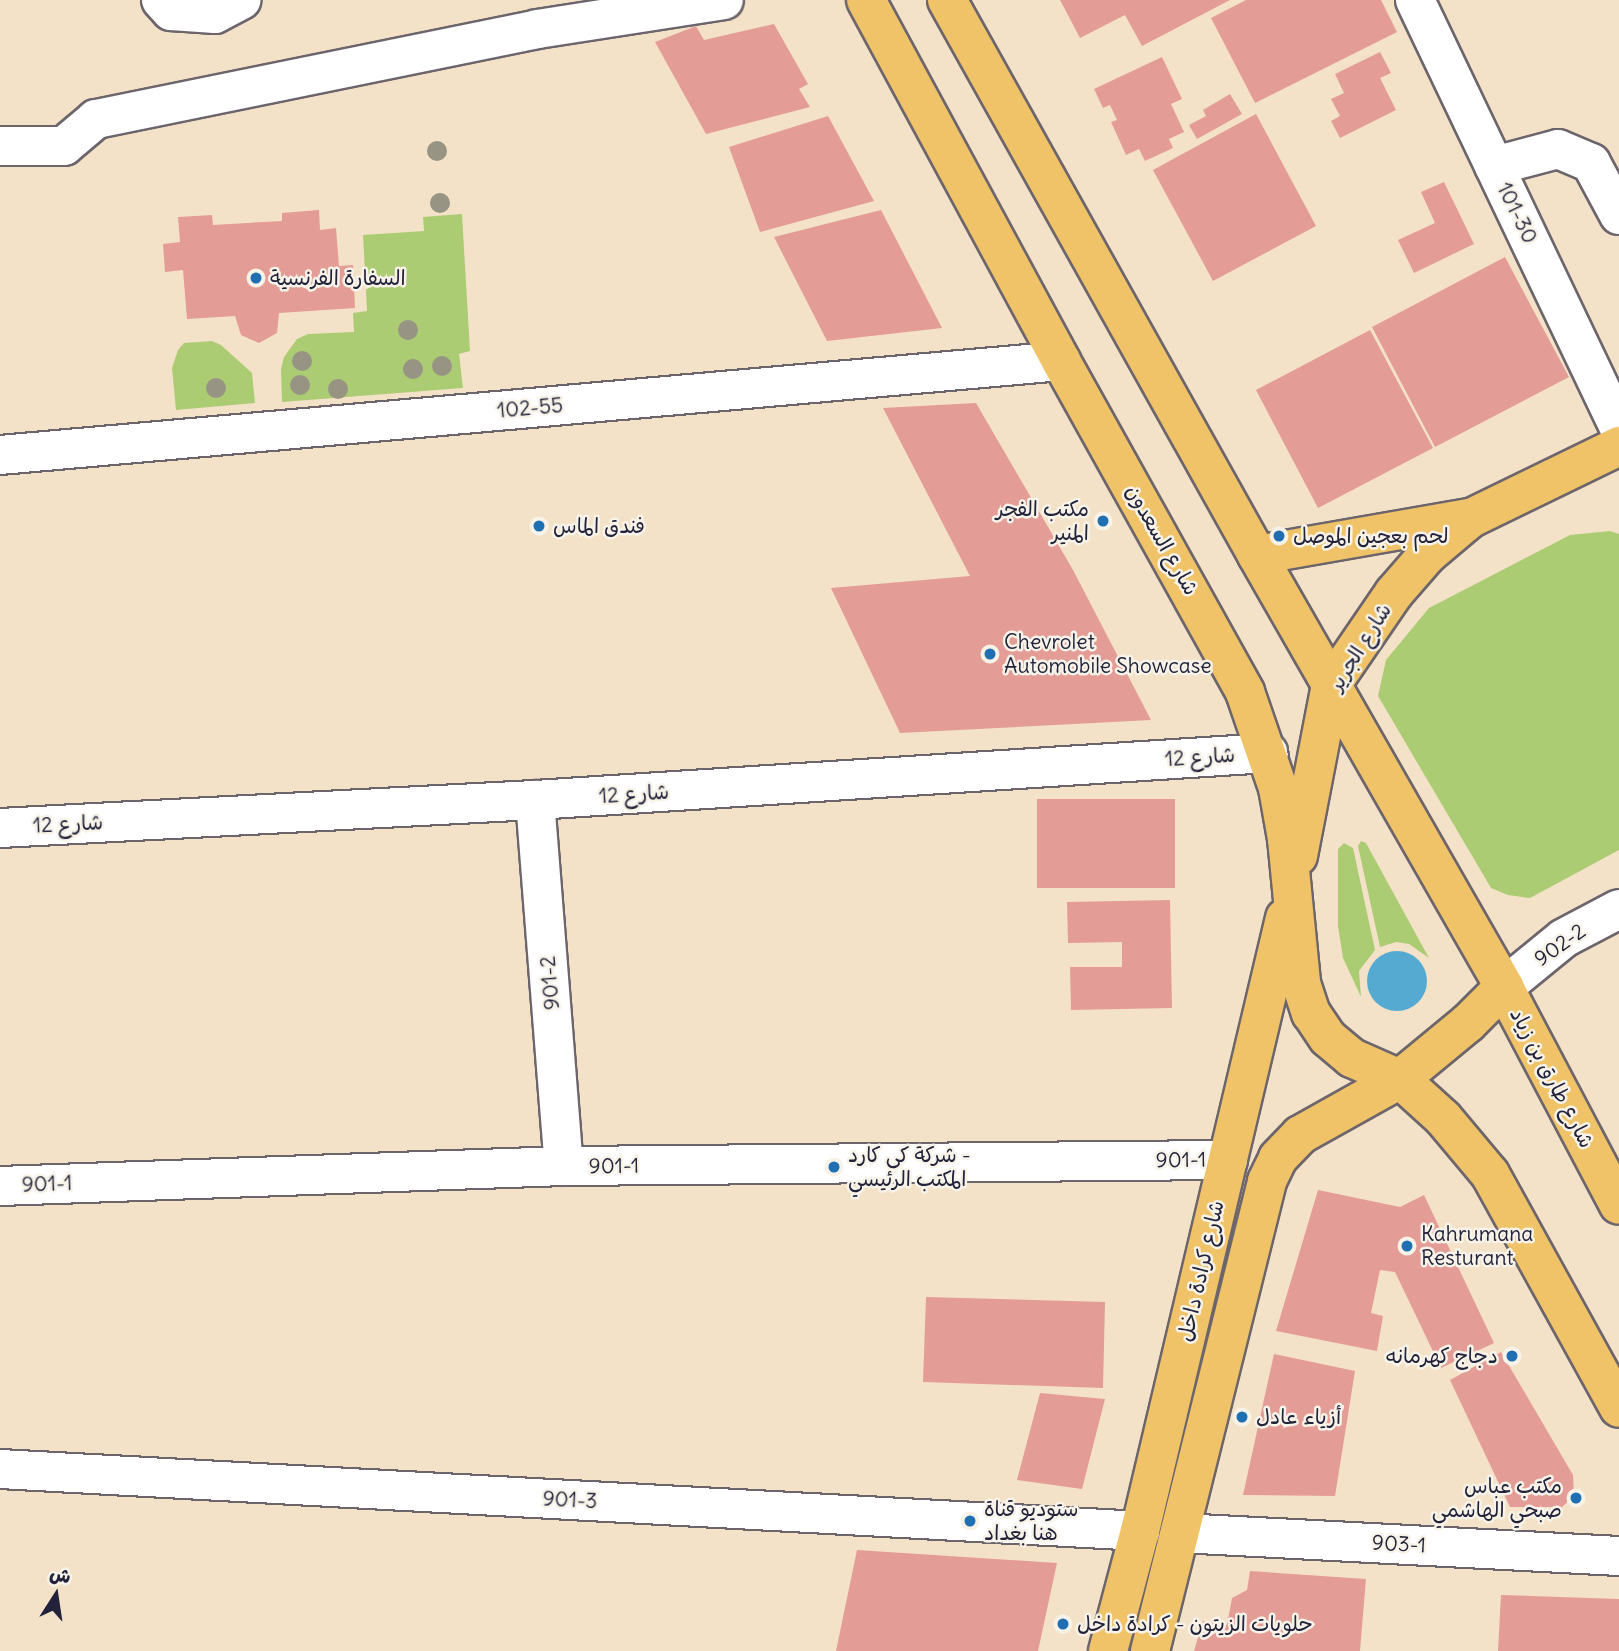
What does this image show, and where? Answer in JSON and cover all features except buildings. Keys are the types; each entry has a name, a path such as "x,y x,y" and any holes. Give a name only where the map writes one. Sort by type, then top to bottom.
{"main road":[{"name":"شارع السعدون","path":"866,0 1061,361 1223,647 1245,692 1268,753 1287,839 1301,983 1311,1013 1328,1038 1352,1058 1400,1079"},
{"path":"947,0 1257,555 1504,987"},
{"name":"شارع الجرير","path":"1292,891 1331,685 1394,593 1427,555 1472,517 1619,446"},
{"name":"شارع الجرير","path":"1257,555 1472,517"},
{"name":"شارع كرادة داخل","path":"1108,1651 1140,1531 1292,891"},
{"name":"شارع كرادة داخل","path":"1150,1651 1268,1181 1278,1158 1300,1135 1400,1079 1468,1023 1504,987"},
{"name":"شارع طارق بن زياد","path":"1504,987 1619,1205"},
{"path":"1400,1079 1443,1118 1490,1174 1619,1408"}],"street":[{"path":"161,0 171,11 215,14 241,0"},
{"path":"0,146 64,146 96,118 537,29 724,0"},
{"name":"101-30","path":"1415,0 1619,427"},
{"path":"1494,166 1559,149 1591,163 1619,215"},
{"name":"102-55","path":"0,455 1061,361"},
{"name":"شارع 12","path":"0,828 535,800 1268,753"},
{"name":"901-2","path":"535,800 564,1166"},
{"name":"902-2","path":"1504,987 1564,938 1619,909"},
{"name":"901-1","path":"0,1186 564,1166 1228,1160"},
{"name":"901-3","path":"0,1469 1140,1531"},
{"name":"903-1","path":"1180,1533 1619,1556"}],"green space":[{"path":"462,214 470,351 459,354 463,388 282,402 281,369 284,357 297,339 308,334 354,332 353,313 367,311 363,235 424,231 423,217"},
{"path":"212,341 221,345 252,373 255,403 176,410 172,368 178,350 184,343"},
{"path":"1610,531 1619,534 1619,850 1530,898 1508,895 1491,888 1378,696 1386,660 1429,608 1570,535"},
{"path":"1361,841 1366,843 1429,958 1409,944 1396,942 1380,947 1358,846"},
{"path":"1344,843 1353,848 1375,950 1359,971 1361,997 1343,958 1338,926 1338,849"}],"water":[{"path":"1391,951 1403,951 1422,964 1427,981 1425,993 1414,1006 1403,1011 1391,1011 1372,998 1367,987 1367,975 1380,956"}],"place":[{"name":"السفارة الفرنسية","path":"256,278"},
{"name":"مكتب الفجر المنير","path":"1103,521"},
{"name":"فندق الماس","path":"539,526"},
{"name":"لحم بعجين الموصل","path":"1279,536"},
{"name":"Chevrolet Automobile Showcase","path":"990,654"},
{"name":"شركة كي كارد - المكتب الرئيسي","path":"834,1167"},
{"name":"Kahrumana Resturant","path":"1407,1246"},
{"name":"دجاج كهرمانه","path":"1512,1356"},
{"name":"أزياء عادل","path":"1242,1417"},
{"name":"مكتب عباس صبحي الهاشمي","path":"1576,1498"},
{"name":"ستوديو قناة هنا بغداد","path":"970,1521"},
{"name":"حلويات الزيتون - كرادة داخل","path":"1063,1624"}]}
